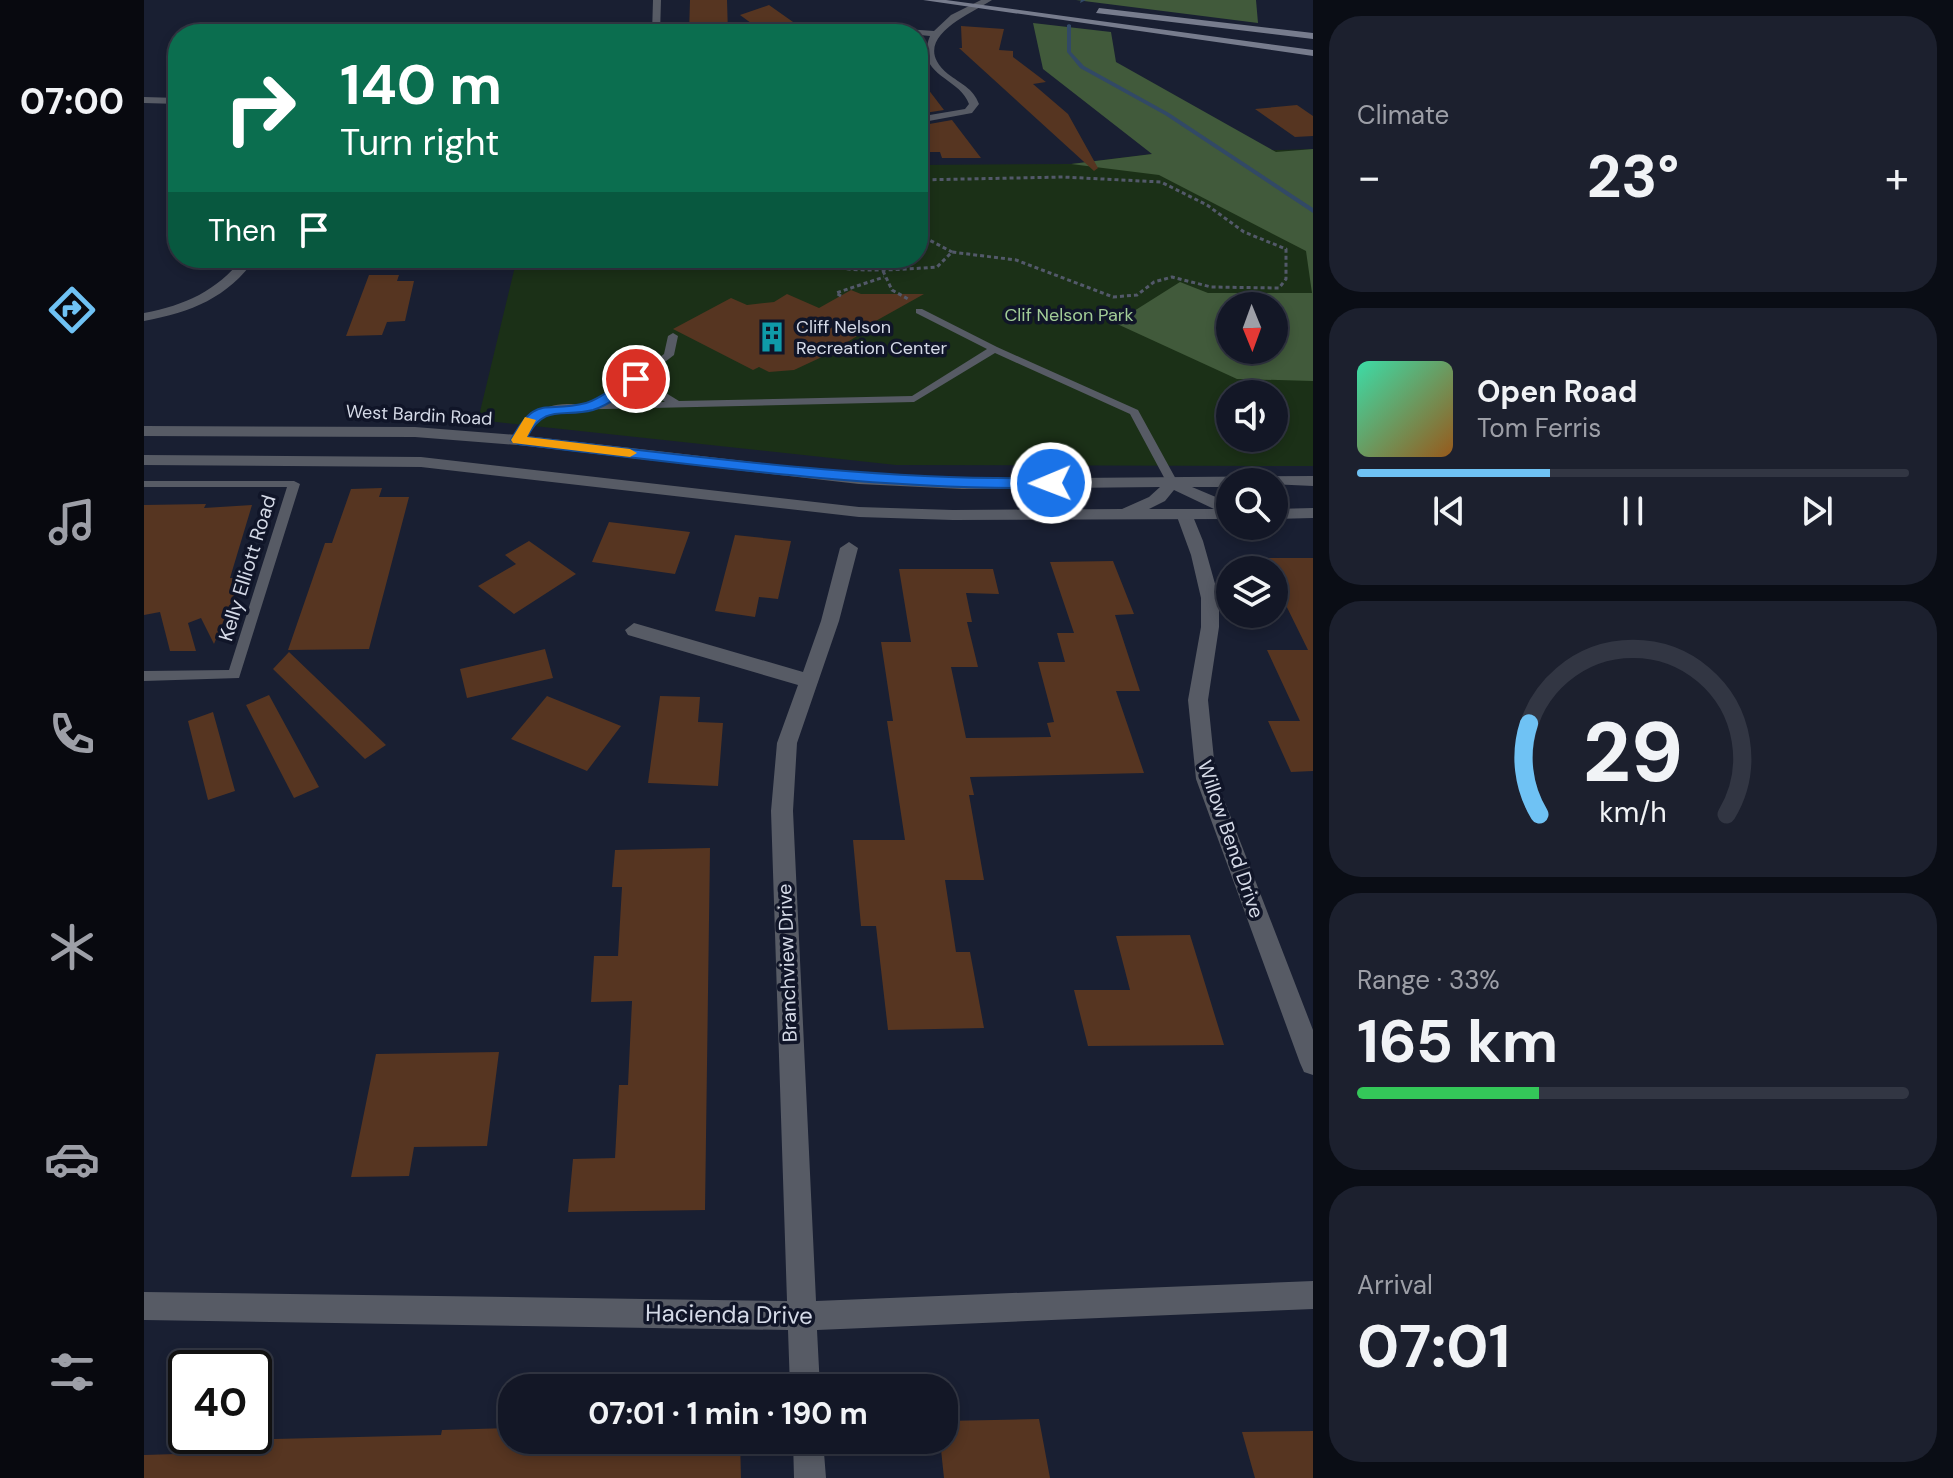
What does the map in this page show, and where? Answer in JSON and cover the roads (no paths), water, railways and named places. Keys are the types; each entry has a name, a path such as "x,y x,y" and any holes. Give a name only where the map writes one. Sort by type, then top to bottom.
{"main road":[{"path":"927,0 1313,53"},
{"path":"1011,0 1023,2"},
{"path":"1086,10 1313,36"}],"street":[{"path":"656,24 657,0"},
{"path":"968,111 974,104 972,96 939,71 932,58 936,34 941,26 969,7 988,0"},
{"path":"928,33 936,34"},
{"path":"144,100 168,101"},
{"path":"928,118 968,111 985,115"},
{"path":"144,317 199,305 223,289 241,268"},
{"name":"West Bardin Road","path":"144,431 415,432 518,440 859,479 962,484 1313,481"},
{"path":"503,469 518,440"},
{"path":"144,460 327,459 503,469 859,512 953,515 1216,513"},
{"path":"1114,514 1153,503 1167,492 1171,481 1216,506"},
{"path":"1288,514 1313,513"},
{"name":"Willow Bend Drive","path":"1184,514 1200,551 1209,592 1210,626 1199,687 1197,735 1206,779 1313,1063"},
{"name":"Branchview Drive","path":"804,1374 782,811 787,743 806,680 830,621 849,548"},
{"path":"634,630 806,680"},
{"name":"Hacienda Drive","path":"144,1306 175,1304 801,1316 1313,1295"},
{"path":"809,1454 810,1478"}],"lane":[{"path":"919,311 994,349 1134,412 1171,481"},
{"path":"592,406 669,355 673,336"},
{"path":"518,440 530,419 543,411 592,406 914,399 994,349"},
{"path":"636,379 678,405"},
{"name":"Kelly Elliott Road","path":"144,484 294,484 234,675 144,676"}],"waterway":[{"path":"1069,25 1069,52 1082,67 1167,114 1313,211"}],"place":[{"name":"Cliff Nelson Recreation Center","path":"772,337"}],"park label":[{"name":"Clif Nelson Park","path":"1069,315"}]}
